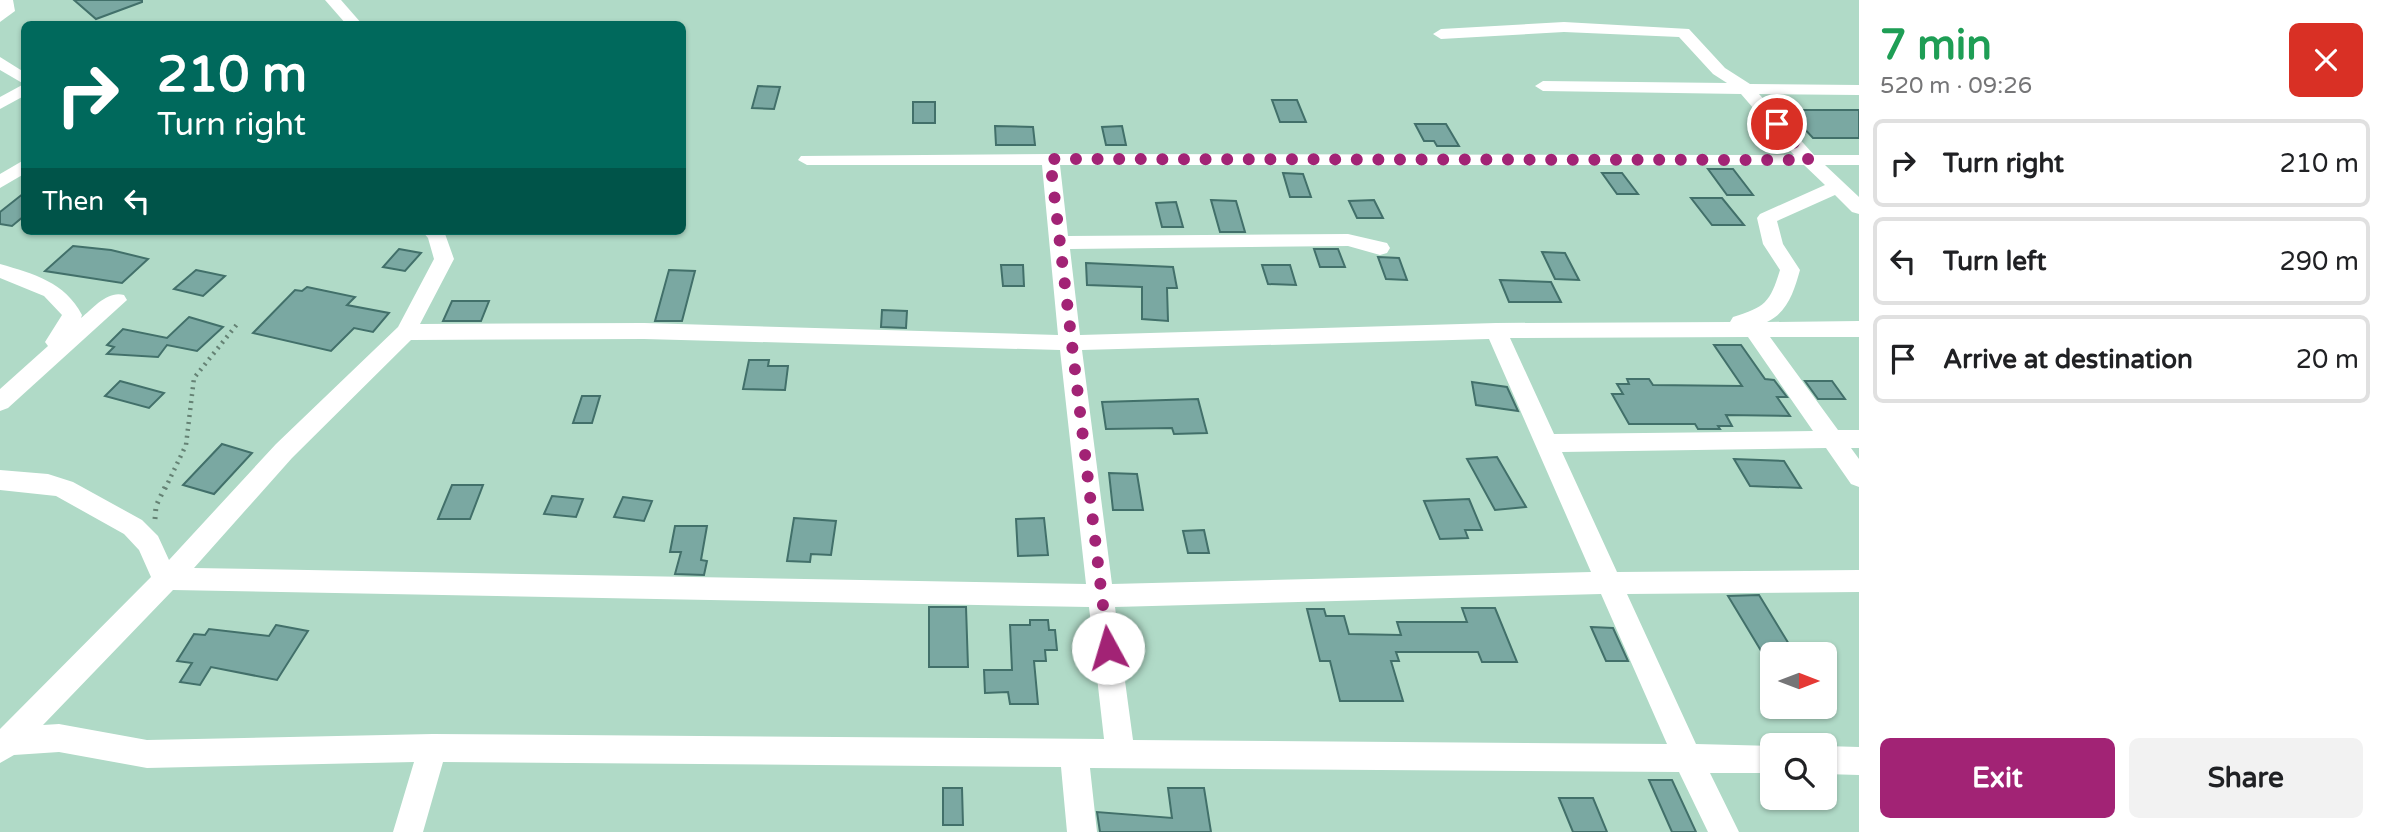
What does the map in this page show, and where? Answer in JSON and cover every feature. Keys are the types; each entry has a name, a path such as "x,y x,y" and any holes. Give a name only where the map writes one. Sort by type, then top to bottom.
{"street":[{"path":"333,0 351,21"},
{"path":"350,0 354,11 353,21"},
{"path":"0,17 7,11 8,1"},
{"path":"1441,34 1537,28 1683,32 1719,71 1745,88 1809,160 1859,208"},
{"path":"0,62 21,77"},
{"path":"1542,86 1859,90"},
{"path":"0,104 21,91"},
{"path":"1050,159 1120,753"},
{"path":"807,160 1859,160"},
{"path":"0,182 21,168"},
{"path":"1710,329 1762,318 1782,300 1790,270 1773,244 1767,218 1837,187"},
{"path":"3,746 212,533 284,451 406,332 444,259 437,235"},
{"path":"1058,243 1348,240 1380,247"},
{"path":"0,271 53,291 69,307 72,315 67,328 39,365"},
{"path":"0,402 39,365 117,300"},
{"path":"406,332 644,331 1070,343 1496,331 1859,329"},
{"path":"1753,330 1859,477"},
{"path":"1496,331 1686,757 1724,832"},
{"path":"1548,443 1859,439"},
{"path":"0,480 48,484 64,489 133,527 149,543 165,579"},
{"path":"165,579 1102,596 1610,583 1859,581"},
{"path":"3,746 59,738 147,754 433,748 1760,759"},
{"path":"408,832 433,748"},
{"path":"1074,753 1082,832"},
{"path":"1837,760 1859,761"}],"path":[{"path":"149,543 155,523 156,506 186,445 194,378 238,323"}],"building":[{"path":"74,0 142,0 142,2 96,19"},
{"path":"758,86 780,87 774,109 752,108"},
{"path":"1272,100 1297,100 1306,122 1280,122"},
{"path":"913,102 935,102 935,123 913,123"},
{"path":"1787,110 1859,110 1859,138 1813,138"},
{"path":"1415,124 1446,124 1459,146 1437,146 1434,141 1424,141"},
{"path":"995,126 1033,127 1035,145 996,145"},
{"path":"1122,126 1126,145 1106,145 1102,127"},
{"path":"1708,169 1733,169 1753,195 1727,195"},
{"path":"1283,173 1303,174 1311,197 1290,197"},
{"path":"1602,173 1622,173 1638,194 1617,194"},
{"path":"21,195 21,218 12,226 0,224 0,212"},
{"path":"1691,198 1722,198 1744,225 1712,225"},
{"path":"1211,200 1236,201 1245,232 1220,232"},
{"path":"1374,200 1383,218 1357,218 1349,201"},
{"path":"1176,202 1183,227 1162,227 1156,203"},
{"path":"73,246 111,250 148,259 122,283 45,271"},
{"path":"399,249 421,253 405,271 383,267"},
{"path":"1314,249 1338,249 1345,267 1320,267"},
{"path":"1542,252 1565,253 1579,280 1555,279"},
{"path":"1378,257 1399,258 1407,280 1386,279"},
{"path":"1086,263 1173,267 1177,288 1167,288 1168,321 1142,319 1142,287 1087,285"},
{"path":"1001,265 1023,265 1024,286 1003,286"},
{"path":"1262,265 1290,265 1296,285 1268,284"},
{"path":"196,270 225,276 203,296 174,289"},
{"path":"669,270 695,271 682,321 655,321"},
{"path":"1500,280 1551,282 1561,302 1509,302"},
{"path":"307,287 355,297 347,305 389,313 373,332 354,328 331,351 253,333 295,290 302,291"},
{"path":"452,301 489,301 481,321 443,321"},
{"path":"882,310 907,311 906,328 881,327"},
{"path":"189,317 223,327 197,351 167,345 158,357 107,354 114,347 107,345 123,329 167,338"},
{"path":"1714,345 1741,345 1765,379 1774,380 1787,397 1777,397 1790,416 1726,415 1732,426 1718,426 1720,429 1698,429 1695,424 1629,424 1612,394 1623,394 1617,384 1629,384 1627,379 1649,379 1653,385 1742,386"},
{"path":"749,360 769,360 768,366 788,366 785,390 743,389"},
{"path":"120,381 164,393 149,408 105,396"},
{"path":"1805,381 1832,381 1845,399 1818,399"},
{"path":"1472,382 1507,387 1518,411 1476,405"},
{"path":"582,396 600,396 592,423 573,423"},
{"path":"1198,399 1207,433 1174,434 1172,428 1106,429 1102,402"},
{"path":"222,444 252,453 214,494 183,485"},
{"path":"1497,457 1526,507 1495,510 1467,459"},
{"path":"1734,459 1784,461 1801,488 1750,486"},
{"path":"1109,473 1137,474 1143,510 1113,510"},
{"path":"452,485 483,485 470,519 438,519"},
{"path":"552,496 583,499 576,517 544,514"},
{"path":"623,497 652,501 644,521 614,517"},
{"path":"1469,499 1482,530 1465,530 1468,538 1440,539 1424,501"},
{"path":"794,518 836,521 831,555 811,554 810,562 787,561"},
{"path":"1044,518 1048,555 1018,556 1016,519"},
{"path":"675,526 707,526 701,560 707,561 704,575 675,574 681,552 670,552"},
{"path":"1204,530 1209,553 1188,553 1183,531"},
{"path":"1759,595 1788,642 1760,642 1760,649 1728,596"},
{"path":"929,607 966,607 968,667 929,667"},
{"path":"1462,608 1495,608 1517,662 1482,662 1478,652 1396,652 1399,661 1391,661 1403,701 1340,701 1330,661 1320,661 1307,609 1324,609 1326,616 1344,616 1349,634 1401,635 1397,622 1467,622"},
{"path":"1030,620 1048,620 1049,630 1055,630 1057,650 1045,650 1046,661 1034,661 1038,704 1010,704 1008,692 985,693 984,670 1012,670 1010,625 1030,625"},
{"path":"276,625 308,631 277,680 211,667 200,685 180,682 192,663 177,661 194,634 205,635 209,629 269,636"},
{"path":"1591,627 1613,628 1628,661 1606,661"},
{"path":"1649,780 1672,780 1696,832 1672,832"},
{"path":"943,788 962,788 963,825 943,825"},
{"path":"1168,788 1204,788 1211,832 1100,832 1097,812 1172,818"},
{"path":"1559,798 1593,798 1607,832 1573,832"}],"route":[{"path":"1108,648 1050,159 1809,160 1777,124"}]}
